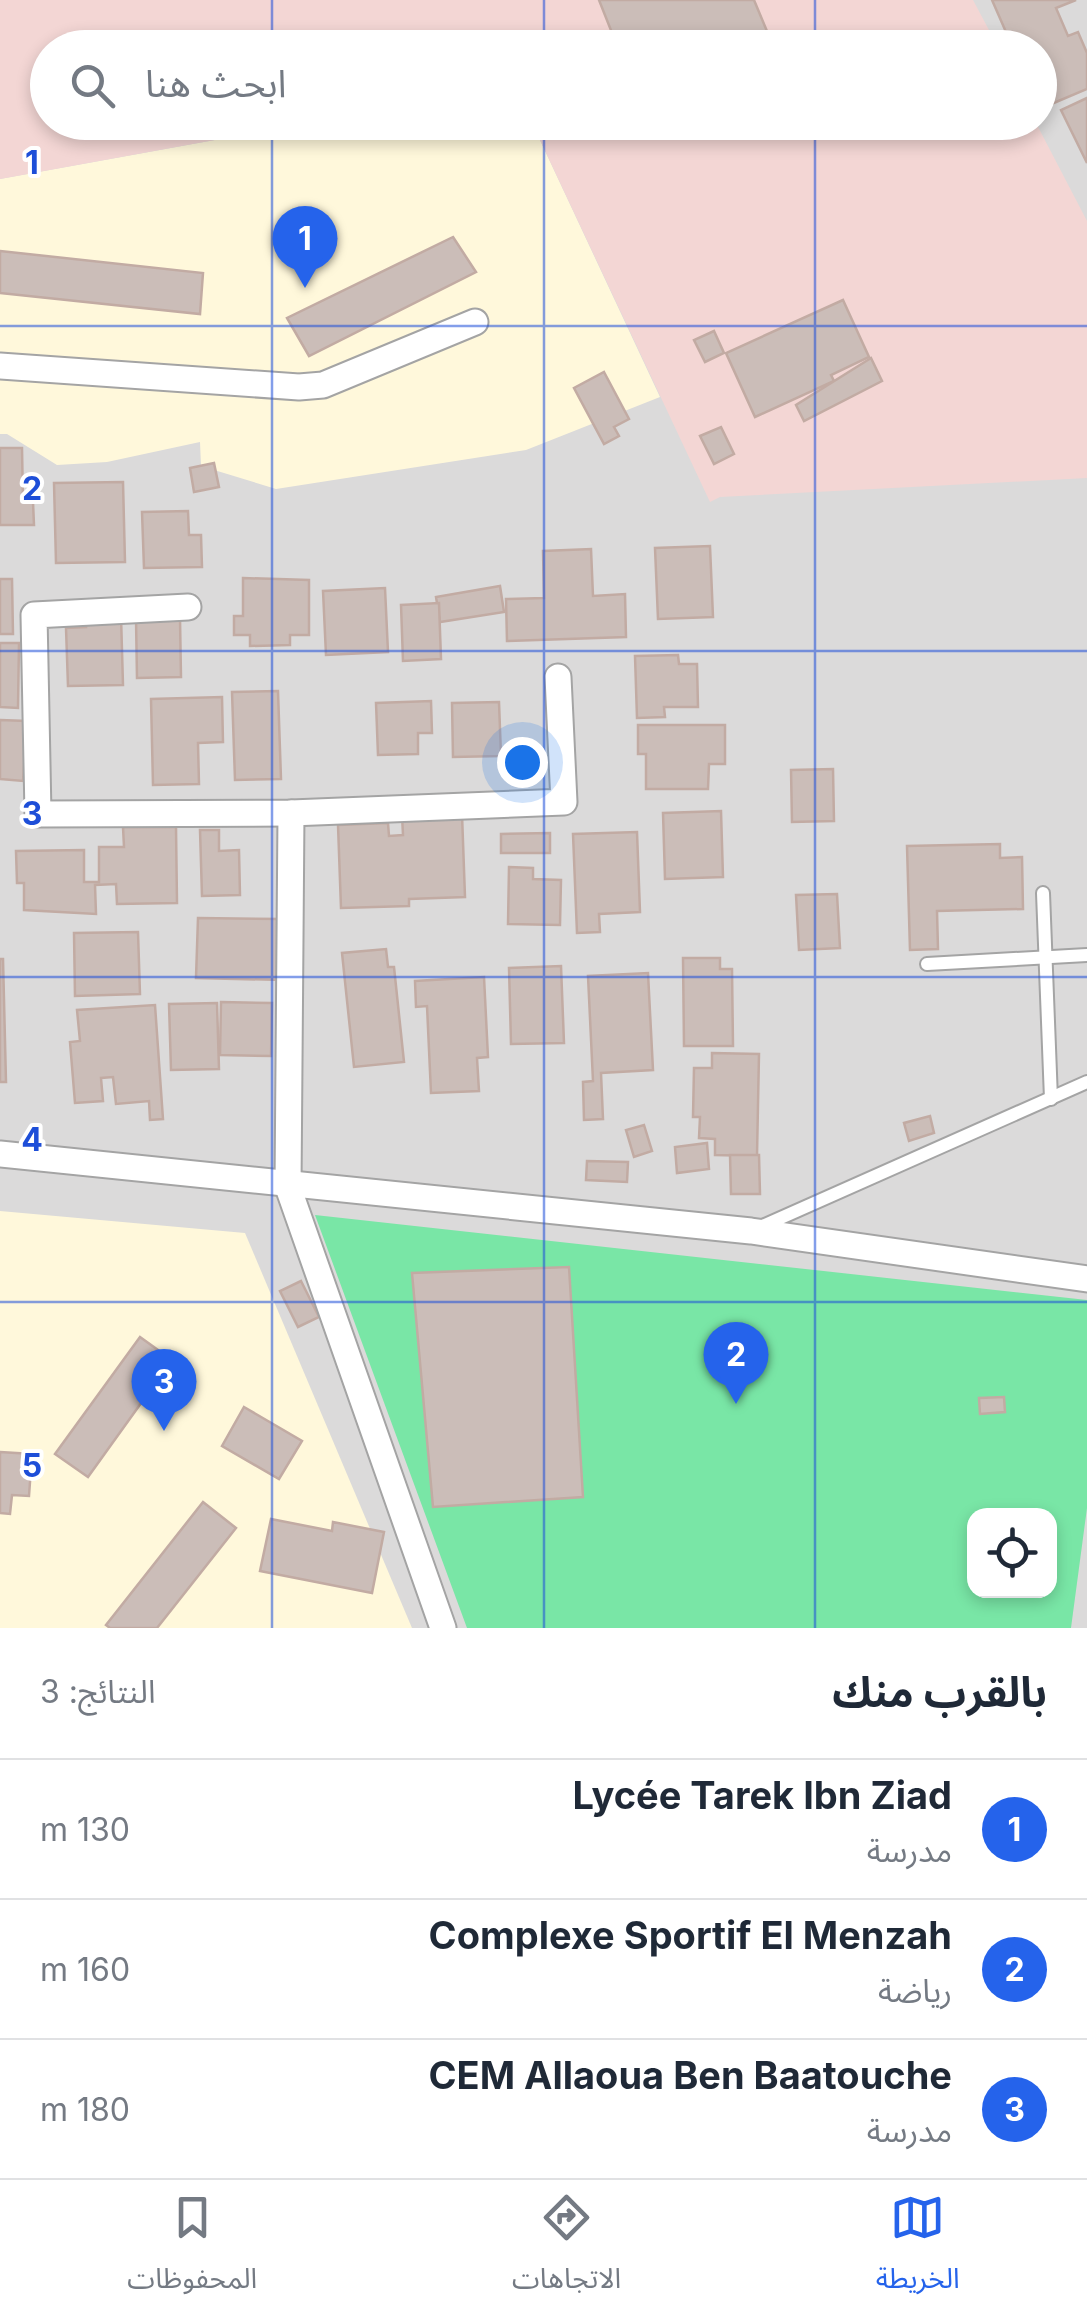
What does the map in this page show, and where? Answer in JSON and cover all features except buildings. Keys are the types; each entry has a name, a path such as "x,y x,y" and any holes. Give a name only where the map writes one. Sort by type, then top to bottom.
{"street":[{"path":"0,366 299,388 323,385 475,322"},
{"path":"188,607 34,614 38,814 291,813 564,802 558,676"},
{"path":"291,813 288,1187 443,1628"},
{"path":"0,1154 288,1187 751,1232 1087,1280"}],"lane":[{"path":"1043,893 1051,1098"},
{"path":"926,964 1087,955"},
{"path":"751,1232 1087,1082"}],"shaded area":[{"path":"0,0 1087,0 1087,1628 0,1628"},
{"path":"0,0 973,0 989,30 30,30 30,140 215,140 0,179"},
{"path":"215,140 540,140 660,397 526,450 276,489 201,466 200,442 107,462 57,465 7,434 0,434 0,179"},
{"path":"540,140 1045,140 1087,221 1087,478 720,497 710,502"},
{"path":"0,1211 245,1233 412,1628 0,1628"}],"green space":[{"path":"315,1215 1087,1300 1087,1508 1071,1628 467,1628"}],"place":[{"name":"Lycée Tarek Ibn Ziad","path":"305,288"},
{"name":"Complexe Sportif El Menzah","path":"736,1404"},
{"name":"CEM Allaoua Ben Baatouche","path":"164,1431"}]}
